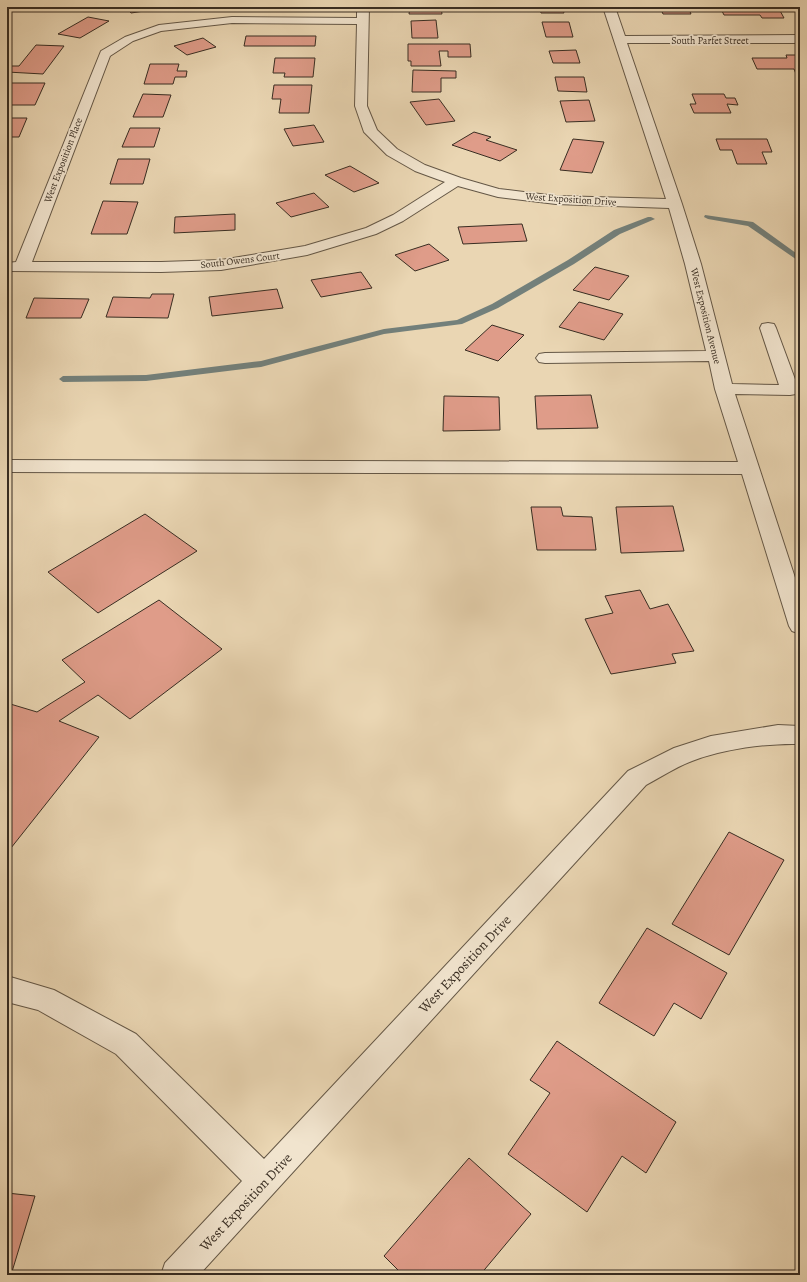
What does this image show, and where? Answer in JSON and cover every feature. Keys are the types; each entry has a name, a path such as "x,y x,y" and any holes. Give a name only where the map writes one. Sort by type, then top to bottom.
{"street":[{"name":"West Exposition Drive","path":"363,7 361,106 371,132 392,152 420,168 456,181 498,193 556,200 675,204"},
{"name":"West Exposition Avenue","path":"609,7 675,204 693,264 724,389 800,626"},
{"name":"West Exposition Place","path":"15,267 105,54 129,39 159,28 232,20 362,21"},
{"name":"South Parfet Street","path":"620,40 800,40"},
{"name":"South Owens Court","path":"15,267 161,267 221,265 308,250 371,231 398,218 456,181"},
{"path":"724,389 790,390 768,328"},
{"path":"545,358 716,356"},
{"path":"7,466 750,468"},
{"name":"West Exposition Drive","path":"177,1275 637,778 682,755 711,744 778,734 800,735"},
{"path":"7,989 44,999 126,1044 264,1181"}],"building":[{"path":"126,7 170,7 131,13"},
{"path":"410,7 441,7 442,14 409,14"},
{"path":"530,7 562,7 564,13 541,13 540,9 530,9"},
{"path":"660,7 688,7 691,14 663,14"},
{"path":"720,7 778,7 784,18 762,18 760,15 724,15"},
{"path":"88,17 109,21 80,38 58,34"},
{"path":"436,20 438,38 412,38 411,21"},
{"path":"542,22 569,22 573,37 546,37"},
{"path":"246,36 316,36 315,46 244,46"},
{"path":"203,38 216,47 187,55 174,46"},
{"path":"408,44 470,44 471,57 448,57 448,51 439,51 441,66 411,66 411,61 408,61"},
{"path":"36,45 64,46 43,74 7,72 9,66 19,66"},
{"path":"576,50 580,63 553,63 549,51"},
{"path":"786,55 800,55 800,74 796,74 794,69 757,69 752,58 787,58"},
{"path":"275,58 315,58 313,77 284,77 285,73 273,73"},
{"path":"150,64 179,64 177,71 187,71 186,77 175,77 173,84 144,84"},
{"path":"413,70 456,71 456,78 441,78 441,92 412,92"},
{"path":"555,77 584,77 587,92 558,91"},
{"path":"7,83 45,83 35,105 7,105"},
{"path":"274,85 312,85 309,113 279,113 281,99 272,99"},
{"path":"143,94 171,95 163,117 133,117"},
{"path":"692,94 724,94 726,98 735,98 738,105 727,104 731,113 694,113 690,104 696,104"},
{"path":"439,99 455,121 426,125 410,102"},
{"path":"589,100 595,121 566,122 560,101"},
{"path":"7,118 27,118 19,137 7,137"},
{"path":"314,125 324,142 293,146 284,129"},
{"path":"130,128 160,128 154,147 122,147"},
{"path":"474,132 491,137 486,140 517,150 500,161 452,145"},
{"path":"573,139 604,142 592,173 560,170"},
{"path":"716,139 767,139 772,152 762,152 767,164 737,164 732,150 720,150"},
{"path":"118,159 150,159 143,184 110,184"},
{"path":"350,166 379,183 354,192 325,175"},
{"path":"314,193 329,207 291,217 276,203"},
{"path":"103,201 138,202 127,234 91,234"},
{"path":"235,214 235,230 174,233 175,217"},
{"path":"522,224 527,241 463,244 458,227"},
{"path":"429,244 449,260 415,271 395,255"},
{"path":"595,267 629,276 609,300 573,290"},
{"path":"361,272 372,288 321,297 311,280"},
{"path":"277,289 283,308 212,316 209,297"},
{"path":"152,294 174,294 168,318 106,317 113,297 150,298"},
{"path":"34,298 89,299 81,318 26,318"},
{"path":"579,302 623,314 604,340 559,327"},
{"path":"492,325 524,335 498,361 465,350"},
{"path":"591,395 598,428 537,429 535,396"},
{"path":"444,396 499,397 500,430 443,431"},
{"path":"673,506 684,551 621,553 616,507"},
{"path":"531,507 561,507 563,516 592,517 596,550 537,550"},
{"path":"145,514 197,551 98,613 48,572"},
{"path":"640,590 650,609 668,604 694,651 672,654 676,663 611,674 585,619 613,613 605,596"},
{"path":"159,600 222,649 130,719 98,695 59,721 99,737 7,853 7,703 37,712 85,682 62,660"},
{"path":"729,832 784,860 729,955 672,924"},
{"path":"647,928 727,973 701,1019 674,1003 654,1036 599,1003"},
{"path":"557,1041 676,1122 646,1173 622,1156 587,1212 508,1154 550,1093 530,1080"},
{"path":"469,1158 531,1214 480,1275 403,1275 384,1256"},
{"path":"7,1193 35,1196 11,1275 7,1275"}],"waterway":[{"path":"708,217 750,224 800,260"},
{"path":"63,379 146,378 261,364 384,332 459,322 495,306 571,262 617,232 651,219"}]}
